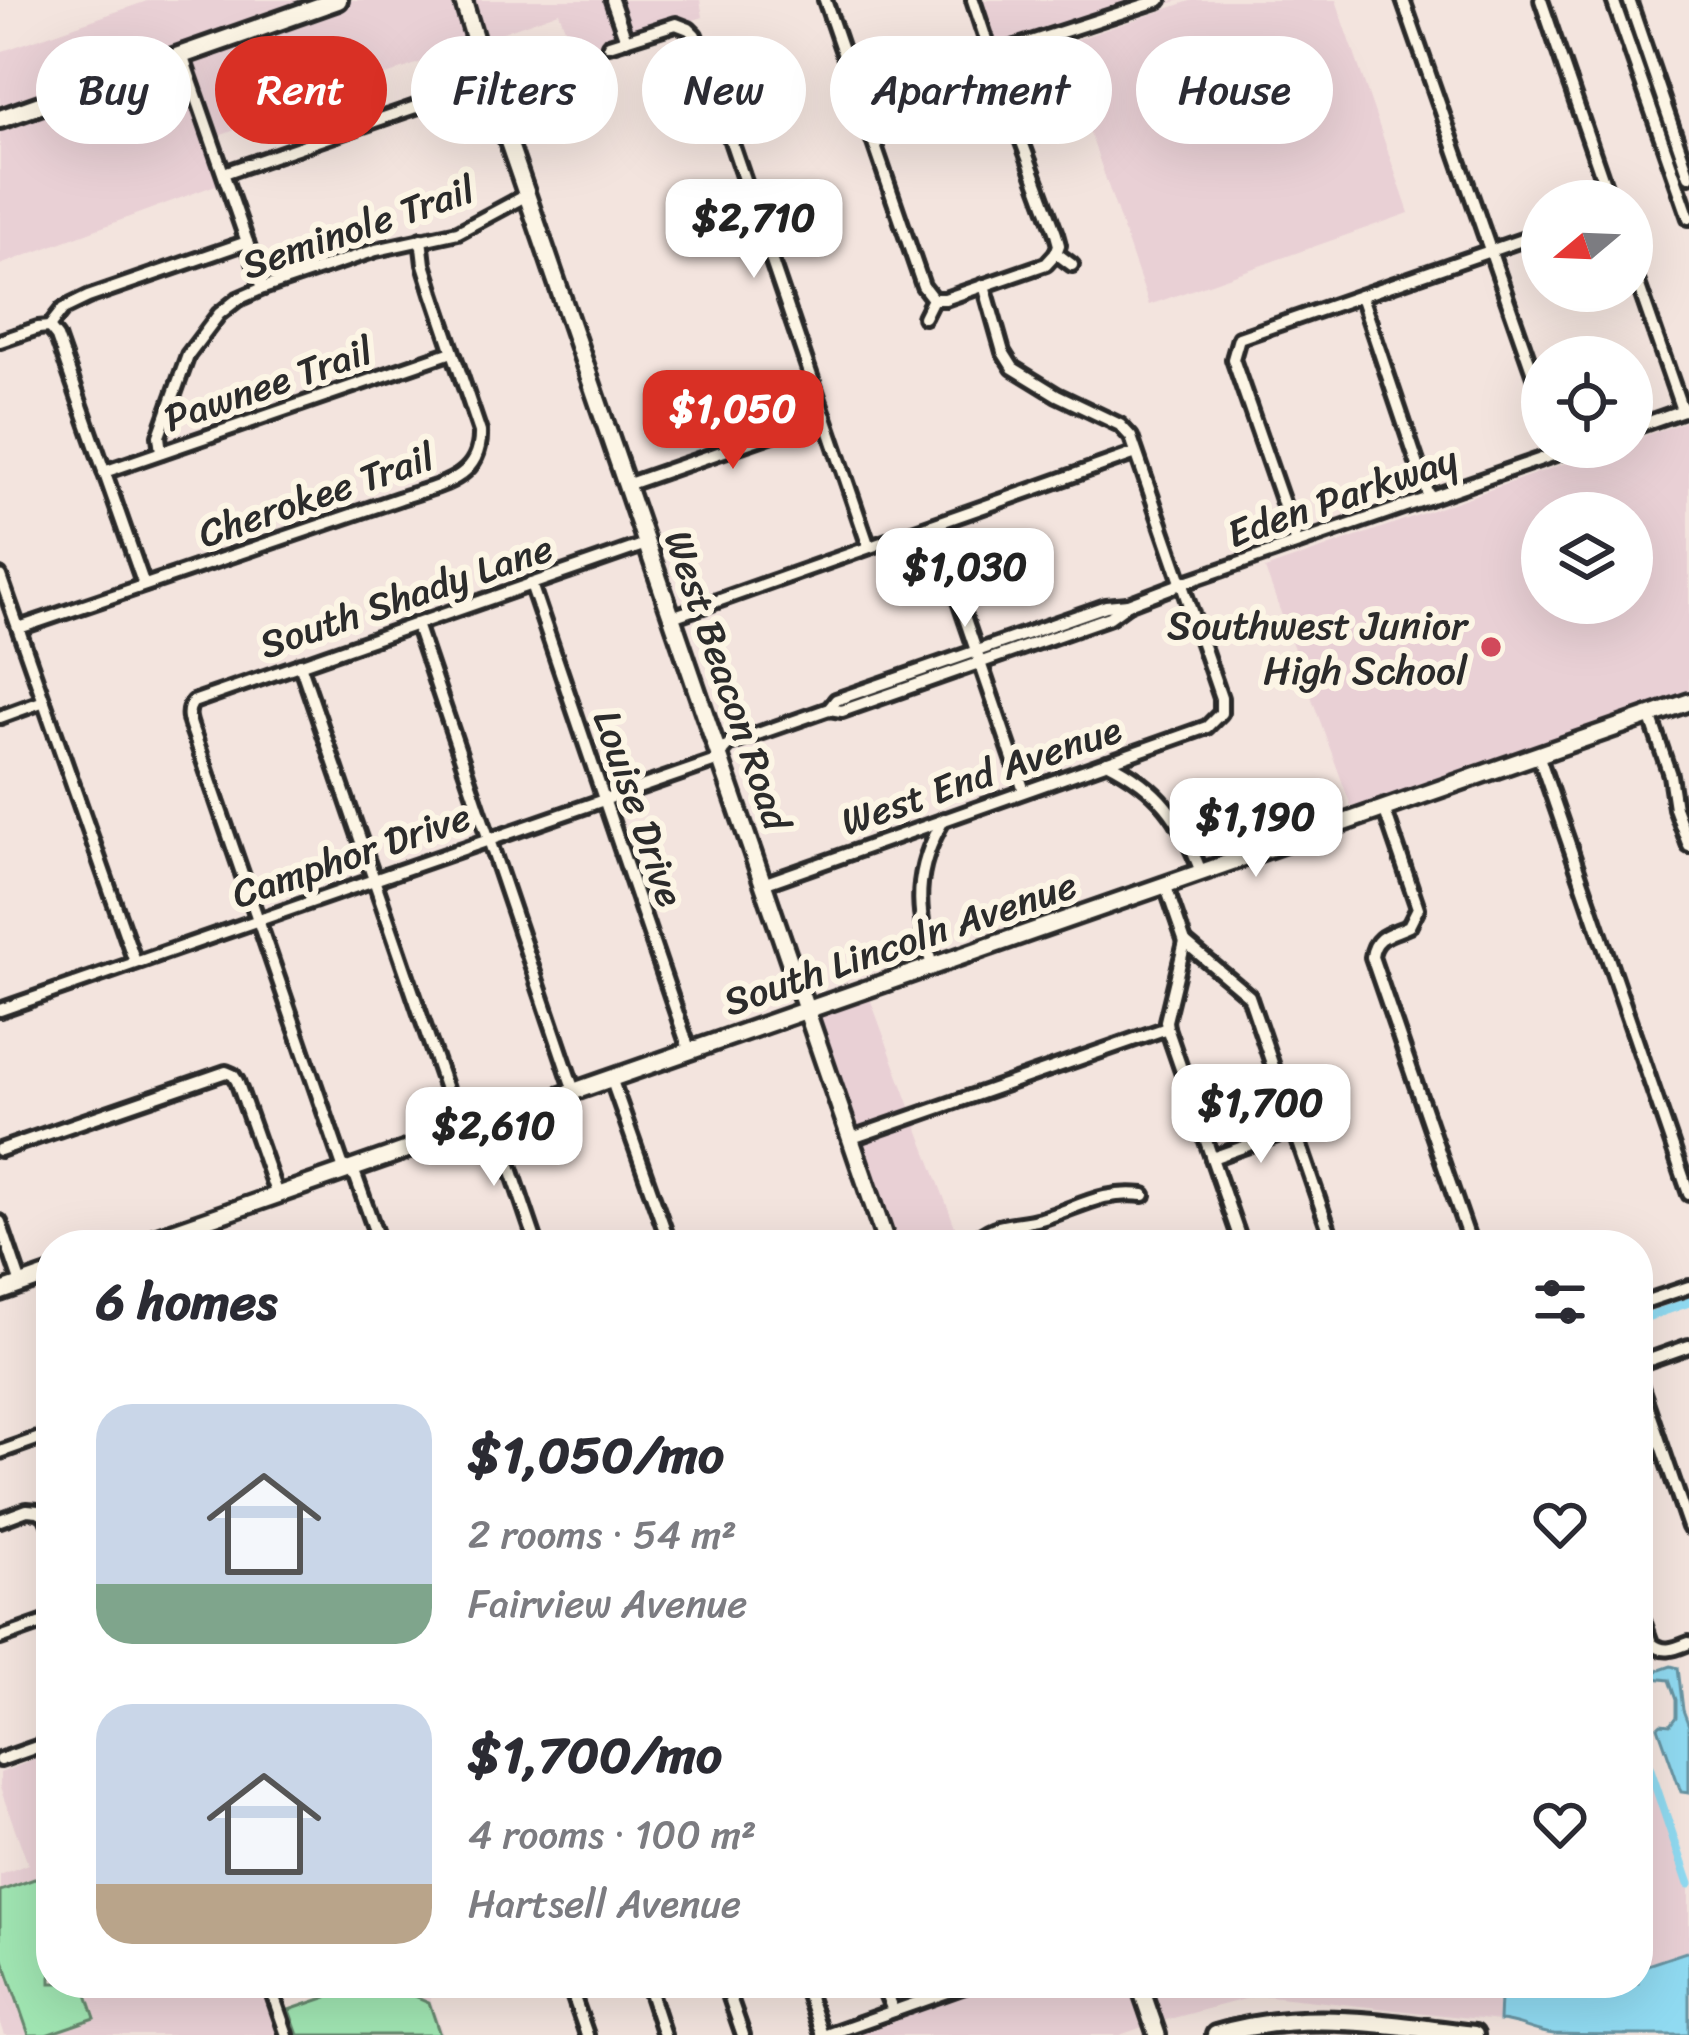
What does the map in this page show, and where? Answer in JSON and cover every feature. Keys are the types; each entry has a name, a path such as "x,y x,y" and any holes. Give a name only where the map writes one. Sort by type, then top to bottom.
{"main road":[{"path":"191,52 329,1"},
{"path":"0,119 36,106"},
{"path":"1216,2035 1290,2020 1342,2020 1402,2031 1474,2035"}],"street":[{"name":"West Beacon Road","path":"463,0 474,36"},
{"path":"612,0 626,40"},
{"path":"825,0 923,286 933,299"},
{"path":"973,0 985,36"},
{"path":"1049,36 1160,0"},
{"path":"1541,0 1603,180"},
{"path":"1613,0 1689,218"},
{"path":"1629,0 1689,176"},
{"path":"1408,1 1521,339"},
{"path":"618,42 676,24 694,35 869,547"},
{"path":"191,80 262,288"},
{"path":"224,173 411,109"},
{"name":"West Beacon Road","path":"509,144 882,1230"},
{"path":"933,299 1046,264 1056,254 1056,234 1023,144"},
{"name":"Seminole Trail","path":"161,452 159,436 188,355 226,308 262,288 376,250 472,227 527,195"},
{"name":"Cherokee Trail","path":"19,628 460,477 473,465 481,439 424,264 422,239"},
{"path":"1297,543 1233,359 1239,338 1521,240"},
{"path":"49,328 63,309 88,297 247,242"},
{"path":"1056,254 1072,265"},
{"path":"984,285 1013,368 1120,425 1131,437 1183,583"},
{"path":"1361,296 1429,498"},
{"path":"924,317 933,299"},
{"path":"1649,312 1686,409 1653,421"},
{"path":"0,341 49,328"},
{"path":"49,328 57,338 144,585"},
{"name":"Pawnee Trail","path":"104,472 452,352"},
{"path":"626,485 824,416"},
{"path":"672,617 1136,453"},
{"name":"Eden Parkway","path":"719,754 729,744 829,709 836,700 978,656 1106,606 1128,604 1521,464"},
{"path":"933,525 1024,791"},
{"name":"South Shady Lane","path":"259,920 188,715 193,701 646,544"},
{"path":"0,576 135,962"},
{"name":"West End Avenue","path":"763,884 1207,727 1217,719 1221,698 1183,583"},
{"name":"Louise Drive","path":"531,584 690,1052"},
{"path":"416,624 574,1091"},
{"path":"300,664 460,1130"},
{"path":"0,717 44,701"},
{"name":"South Lincoln Avenue","path":"177,1230 1689,701"},
{"path":"1650,715 1689,846"},
{"name":"Camphor Drive","path":"3,1009 713,762 719,754"},
{"path":"1538,754 1689,1194"},
{"path":"1107,763 1166,804 1184,830 1201,872"},
{"path":"1384,808 1418,908 1409,926 1381,938 1372,957 1466,1230"},
{"path":"932,966 922,930 920,888 924,862 944,819"},
{"path":"1165,884 1185,942 1249,996 1329,1230"},
{"path":"259,920 342,1164 356,1177 375,1230"},
{"path":"1185,942 1166,1021 1237,1230"},
{"path":"0,993 3,1009"},
{"path":"852,1138 1168,1028"},
{"path":"0,1150 230,1073 237,1081 277,1195"},
{"path":"610,1078 665,1230"},
{"path":"494,1118 532,1230"},
{"path":"1212,1158 1294,1129"},
{"path":"988,1230 1005,1223 1034,1221 1119,1192 1144,1196"},
{"path":"0,1222 21,1284"},
{"path":"0,1292 36,1279"},
{"path":"1653,1299 1689,1287"},
{"path":"1653,1359 1689,1346"},
{"path":"1653,1422 1689,1527"},
{"path":"0,1452 36,1439"},
{"path":"0,1520 36,1511"},
{"path":"0,1638 36,1625"},
{"path":"1653,1645 1668,1651 1689,1643"},
{"path":"0,1760 36,1747"},
{"path":"274,1998 286,2035"},
{"path":"574,1998 586,2035"},
{"path":"651,1998 664,2035"},
{"path":"730,1998 743,2035"},
{"path":"810,1998 824,2035 928,1998"},
{"path":"888,1998 893,2011"},
{"path":"1144,1998 1156,2035"}],"shaded area":[{"path":"150,0 318,0 191,46 191,36 46,36"},
{"path":"352,0 457,0 468,36 411,36 411,66 387,75 387,36 249,36"},
{"path":"468,0 606,0 619,37 568,36 559,12 492,36 480,36"},
{"path":"617,0 700,0 703,17 687,22 678,19 629,34"},
{"path":"979,0 1147,0 1035,36 991,36"},
{"path":"1174,0 1180,0 1074,36 1064,36"},
{"path":"1193,0 1336,0 1409,213 1149,305 1094,144 1112,144 1112,36 1087,36"},
{"path":"36,40 36,101 0,114 0,52"},
{"path":"215,48 215,134 191,63 191,56"},
{"path":"191,96 221,183 0,265 0,124 36,111 36,144 191,144"},
{"name":"Southwest Junior High School","path":"1689,420 1689,692 1352,809 1265,569 1551,468 1653,468 1653,433"},
{"path":"868,993 912,1112 855,1132 813,1012"},
{"path":"915,1121 956,1230 887,1230 858,1141"},
{"path":"36,1759 36,1998 267,1998 273,2015 320,1998 430,1998 443,2035 4,2035 0,2024 0,1875 28,1864 0,1788 0,1773"},
{"path":"1653,1775 1689,1877 1689,1951 1653,1963"},
{"path":"946,1998 1138,1998 1148,2025 1120,2035 841,2035"},
{"path":"1149,1998 1249,1998 1158,2022"},
{"path":"1288,1998 1501,1998 1499,2021"}],"green space":[{"path":"36,1878 36,1998 88,1998 95,2018 46,2035 29,2035 0,1951 0,1891"},
{"path":"324,1998 420,1998 429,2002 440,2035 298,2035 289,2010"}],"water":[{"path":"1678,1668 1689,1726 1689,1793 1681,1792 1658,1727 1670,1725 1676,1717 1676,1700 1669,1680 1653,1678 1654,1672"},
{"path":"1689,1951 1689,2035 1554,2034 1499,2021 1500,1998 1653,1998 1653,1963"}],"waterway":[{"path":"1653,1315 1689,1302"},
{"path":"1653,1778 1689,1884"}],"place":[{"name":"Southwest Junior High School","path":"1491,647"}]}
